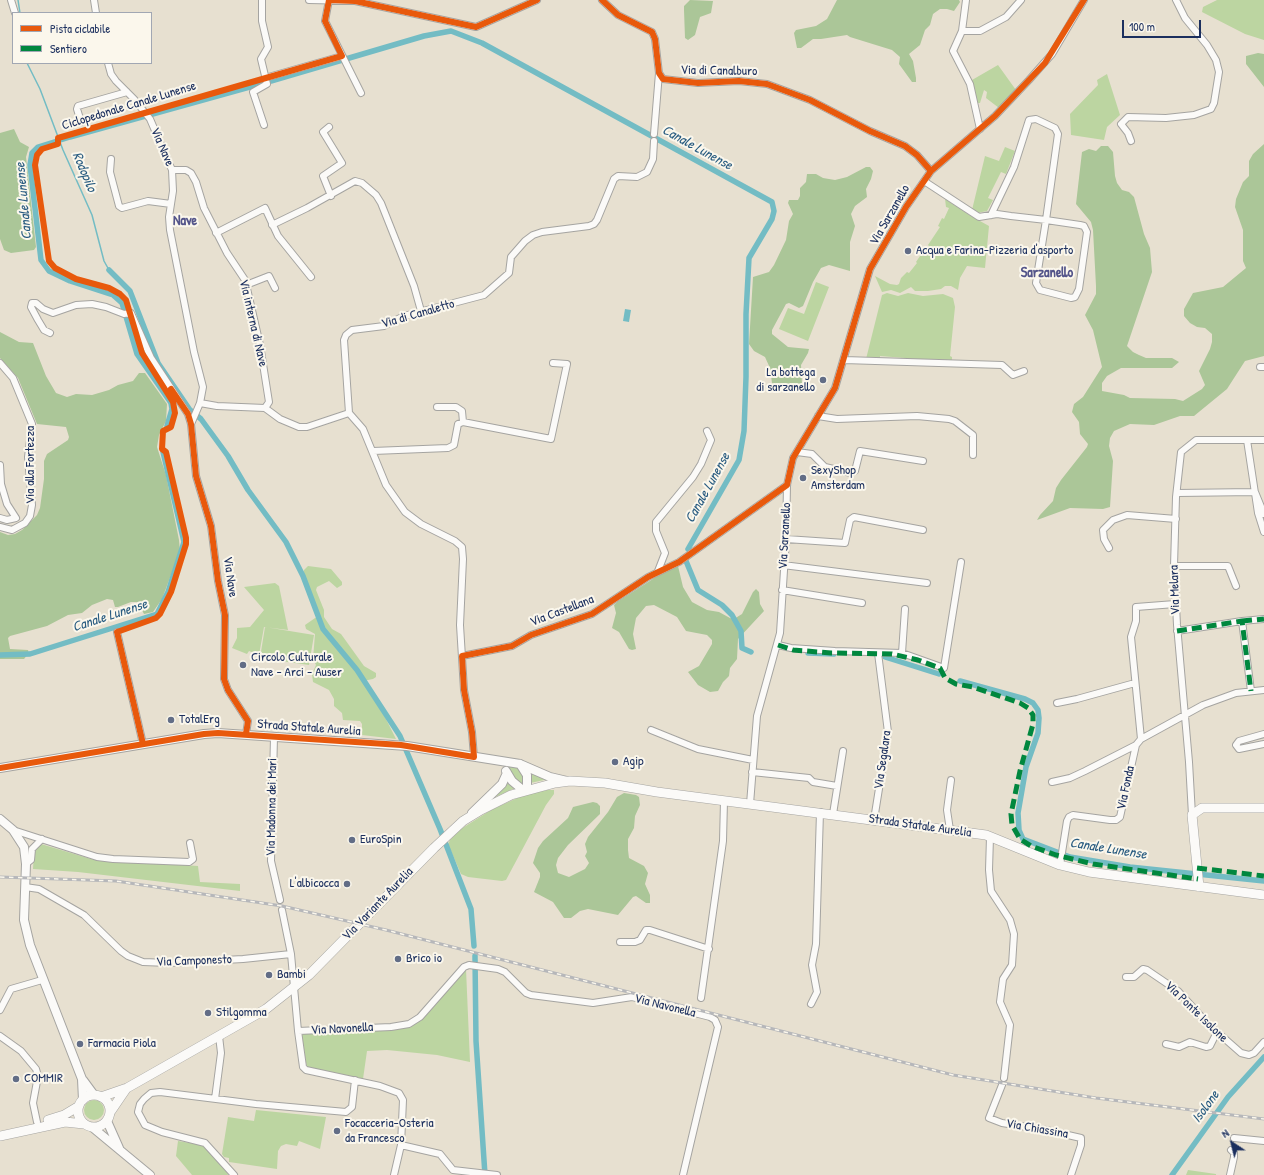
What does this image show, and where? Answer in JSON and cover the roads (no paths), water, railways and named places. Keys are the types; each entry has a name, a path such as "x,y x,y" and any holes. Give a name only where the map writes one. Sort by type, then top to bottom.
{"main road":[{"name":"Strada Statale Aurelia","path":"0,768 204,734 246,734 404,745 520,764 550,777 570,781 605,783 724,801 820,812 950,830 990,837 1089,872 1198,878 1264,895"},
{"path":"495,761 507,773 512,781 525,791 527,776 520,764"},
{"path":"464,821 502,784 507,773"},
{"name":"Strada Statale Aurelia","path":"544,785 570,781"},
{"name":"Via Variante Aurelia","path":"98,1096 127,1088 266,1009 295,988 448,833 464,821 496,802 544,785"},
{"path":"1192,815 1202,808 1264,808"},
{"name":"Via Melara","path":"1192,815 1198,878"},
{"path":"0,820 13,830 24,847 26,864 24,920 30,947 42,980 82,1079 98,1096 108,1103 111,1111 107,1121 103,1125 88,1126 66,1122 0,1136"},
{"path":"82,1079 79,1116 88,1126 119,1148 150,1175"},
{"name":"Via Variante Aurelia","path":"111,1111 127,1088"},
{"path":"0,1131 64,1115 81,1103 98,1096"},
{"path":"107,1121 119,1148"}],"street":[{"path":"11,0 15,12"},
{"path":"94,0 96,12"},
{"path":"262,0 262,21 268,47 260,59 266,86 253,92 264,125"},
{"path":"309,0 346,0 381,3 476,27 537,0"},
{"path":"329,0 325,21 361,93"},
{"path":"602,0 618,15 652,32 655,39 659,74 654,134"},
{"path":"966,0 962,31 953,51 970,84 980,129"},
{"path":"962,31 980,32 1006,17 1021,0"},
{"name":"Via Sarzanello","path":"750,804 757,716 778,645 786,539 786,485 793,458 835,388 870,270 906,207 931,172 995,116 1045,63 1084,0"},
{"path":"1131,141 1122,124 1128,117 1166,118 1194,115 1211,109 1214,104 1219,72 1216,60 1208,45 1185,18 1176,0"},
{"path":"265,78 342,56"},
{"name":"Via Nave","path":"108,64 111,74 150,119 172,170 173,191 170,230 194,352 203,387 200,402 193,422 196,476 212,526 218,581 225,615 224,679 228,690 248,721 246,734"},
{"name":"Via di Canalburo","path":"659,74 666,80 698,83 739,81 767,84 810,100 870,131 905,146 921,159 931,172"},
{"path":"81,122 77,109 78,106 127,92"},
{"path":"924,181 979,217 991,215 1012,216 1046,220 1080,225 1086,228 1079,289 1075,297 1040,290 1037,287 1046,220 1058,131 1055,128 1036,119 1030,119 1027,122 1017,161 991,215"},
{"path":"329,127 323,132 342,164 323,176 331,196"},
{"name":"Via di Canaletto","path":"349,413 344,340 346,335 352,330 384,326 404,316 484,295 509,273 511,258 533,235 542,232 589,226 594,224 614,179 618,176 637,177 647,172 653,159 654,141"},
{"path":"111,159 110,172 119,206 122,208 148,201 171,204"},
{"name":"Via interna di Nave","path":"172,170 186,170 191,173 196,182 204,208 216,233 227,253 240,270 246,285 260,345 269,402 265,408"},
{"path":"272,225 331,196 357,181 364,184 376,195 381,203 408,271 421,311"},
{"path":"216,233 263,208 266,209 272,225 286,248 306,268 311,277"},
{"path":"246,285 269,276 275,288"},
{"path":"50,333 44,330 38,320 31,307 32,303 36,303 43,309 53,313 76,305 92,304 106,306 115,311 126,314 131,313 151,358 162,378 178,398 193,422"},
{"path":"844,360 1002,365 1013,375 1024,371"},
{"name":"Via alla Fortezza","path":"0,363 13,378 32,424 28,457 32,505 30,516 25,523 12,530 0,527"},
{"path":"372,450 448,448 454,445 458,424 463,422 551,439 567,364 553,363"},
{"path":"200,402 217,406 265,408 280,419 299,427 307,427 349,413 363,429 386,485 406,512 421,524 462,547 463,559 460,625 464,690 472,732 474,757"},
{"path":"437,407 456,407 462,412 463,422"},
{"path":"818,416 837,419 917,416 949,419 955,421 973,435 973,455"},
{"path":"658,572 665,553 656,531 656,522 693,477 701,464 712,440 707,431"},
{"name":"Via Melara","path":"1192,815 1192,796 1175,604 1174,566 1177,494 1181,452 1196,440 1264,440"},
{"path":"1247,440 1258,513 1264,532"},
{"path":"797,452 812,454 825,467 851,472 854,471 860,451 923,461"},
{"path":"0,465 1,484 7,504 16,518 7,520 0,518"},
{"name":"Via Castellana","path":"462,656 512,646 531,635 592,614 658,572 679,562 786,485"},
{"path":"1177,494 1255,492"},
{"path":"1255,492 1264,514"},
{"path":"1109,548 1104,538 1103,530 1113,520 1127,515 1176,519"},
{"path":"786,539 845,543 850,520 854,518 924,530"},
{"path":"778,645 797,649 902,654 944,668 961,562"},
{"path":"783,565 927,583"},
{"path":"1174,566 1228,566 1236,586"},
{"path":"782,590 862,603"},
{"path":"1141,739 1134,684 1131,637 1136,621 1136,608 1175,604"},
{"path":"902,654 905,609"},
{"path":"1177,631 1264,619"},
{"path":"1242,621 1251,691"},
{"path":"117,632 142,744"},
{"name":"Via Segalara","path":"874,820 888,732 878,653"},
{"path":"1057,702 1077,699 1134,684"},
{"name":"Via Fonda","path":"1052,782 1070,778 1136,745 1141,739 1185,714 1222,698 1251,691 1264,690"},
{"path":"651,730 698,749 753,760"},
{"path":"1264,734 1239,741 1236,745 1239,750 1264,744"},
{"name":"Via Madonna dei Mari","path":"274,737 271,861 280,900"},
{"name":"Via Fonda","path":"1061,862 1064,850 1065,831 1069,817 1073,815 1116,820 1120,817 1136,745"},
{"path":"833,814 843,751"},
{"path":"752,772 809,778 812,782 837,786"},
{"path":"950,830 947,810 951,780"},
{"path":"1192,796 1196,803 1202,808"},
{"name":"Via Navonella","path":"701,998 723,841 724,801"},
{"path":"811,1004 817,992 812,965 816,944 820,812"},
{"path":"13,830 100,858 189,862 193,859 190,843"},
{"path":"990,837 989,870 991,891 1010,920 1014,934 1012,965 1003,979 1000,1002 1010,1025 1004,1078"},
{"path":"26,864 31,860 32,849 42,839"},
{"name":"Via Camponesto","path":"25,887 39,889 84,915 121,951 135,960 168,963 243,959 291,954"},
{"path":"282,910 291,954 298,1032 303,1067 306,1070 380,1086 401,1094 403,1100 401,1145 394,1175"},
{"path":"620,942 635,942 640,940 646,930 650,930 709,949"},
{"name":"Via Navonella","path":"298,1032 391,1027 409,1024 420,1016 464,967 469,965 505,972 526,993 531,995 593,1003 632,997 715,1020 718,1027 683,1175"},
{"name":"Via Ponte Isolone","path":"1126,977 1134,977 1143,969 1148,970 1178,991 1217,1032 1236,1050 1244,1055 1254,1053 1264,1042"},
{"path":"0,1010 11,989 42,980"},
{"path":"1166,1044 1179,1046 1190,1042 1206,1047 1210,1046 1217,1032"},
{"path":"0,1036 20,1051 36,1069 38,1076 33,1103 37,1122"},
{"path":"215,1099 221,1053 219,1036"},
{"path":"234,1175 205,1143 162,1132 145,1125 138,1112 140,1104 151,1093 160,1092 346,1112 352,1107 355,1080"},
{"name":"Via Chiassina","path":"1002,1085 989,1118 1002,1123 1046,1130 1081,1138 1081,1145 1071,1175"},
{"path":"1234,1138 1264,1141"},
{"path":"401,1145 438,1153 443,1157 452,1170 461,1173 497,1175"},
{"path":"1230,1175 1234,1157 1234,1153 1231,1150"}],"water":[{"path":"625,309 631,310 629,322 623,321"}],"waterway":[{"name":"Rodopilo","path":"18,0 20,12"},
{"name":"Canale Lunense","path":"271,81 424,36 451,31 482,43 772,202 774,211 772,219 749,258 746,314 744,431 739,460 688,549"},
{"name":"Rodopilo","path":"28,64 40,89 63,150 92,215 104,261 109,270"},
{"name":"Canale Lunense","path":"167,426 172,409 171,403 137,354 122,303 113,295 70,281 49,271 41,260 30,165 32,153 38,147 70,137 264,83"},
{"path":"109,270 130,291 158,363 190,410 201,419 228,456 248,490 286,542 303,576 323,629 357,670 400,736 440,829 471,909 474,946"},
{"name":"Canale Lunense","path":"0,655 30,654 157,614 168,592 184,542 163,452"},
{"name":"Canale Lunense","path":"686,561 698,590 722,605 732,615 741,631 742,648 751,652"},
{"name":"Canale Lunense","path":"808,653 834,654"},
{"name":"Canale Lunense","path":"885,657 939,674"},
{"name":"Canale Lunense","path":"960,681 1025,699 1033,703 1038,710 1038,733 1026,767 1018,813 1019,830 1023,839 1070,857 1130,867 1264,881"},
{"path":"475,956 476,1041 485,1175"},
{"name":"Isolone","path":"1172,1175 1228,1097 1264,1057"}],"railway":[{"path":"0,877 116,881 282,906 386,930 953,1075 1096,1098 1264,1119"}],"place":[{"name":"Acqua e Farina-Pizzeria d'asporto","path":"908,251"},
{"name":"La bottega di sarzanello","path":"823,380"},
{"name":"SexyShop Amsterdam","path":"803,478"},
{"name":"Circolo Culturale Nave - Arci - Auser","path":"243,665"},
{"name":"TotalErg","path":"171,720"},
{"name":"Agip","path":"615,762"},
{"name":"EuroSpin","path":"352,840"},
{"name":"L'albicocca","path":"347,884"},
{"name":"Brico io","path":"398,959"},
{"name":"Bambi","path":"269,975"},
{"name":"Stilgomma","path":"208,1013"},
{"name":"Farmacia Piola","path":"80,1044"},
{"name":"COMMIR","path":"16,1079"},
{"name":"Focacceria-Osteria da Francesco","path":"337,1131"}],"district":[{"name":"Nave","path":"185,221"},
{"name":"Sarzanello","path":"1047,273"}]}
